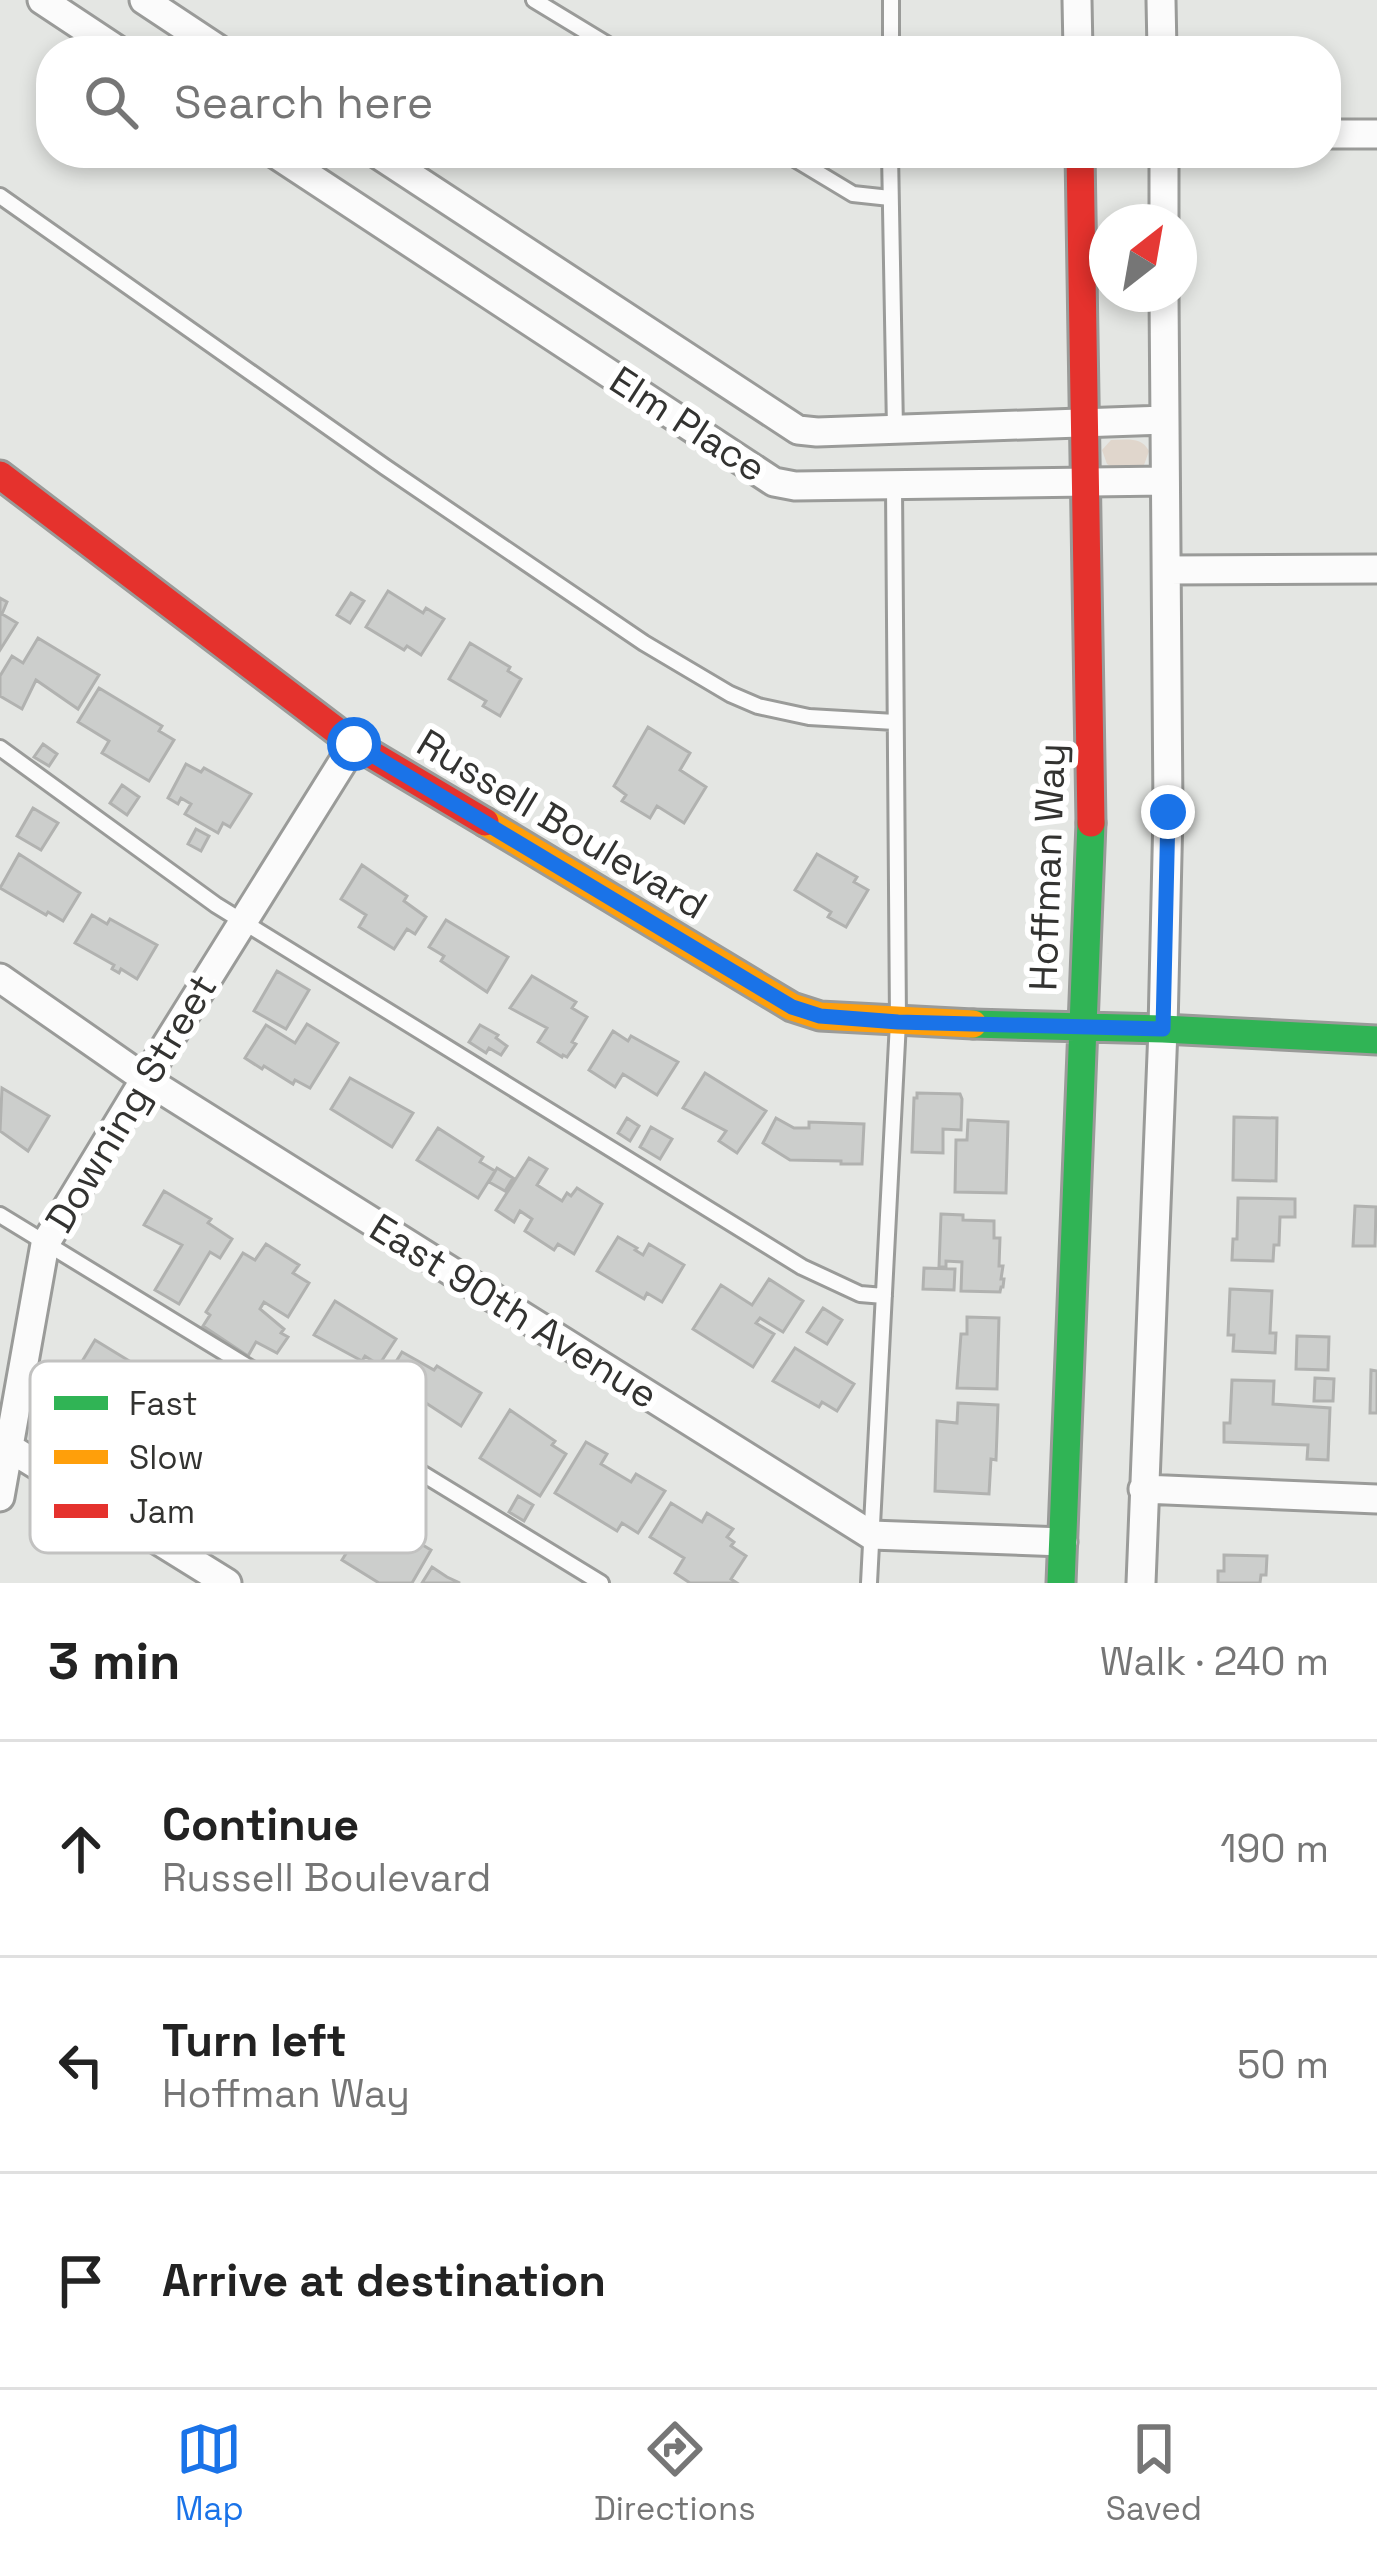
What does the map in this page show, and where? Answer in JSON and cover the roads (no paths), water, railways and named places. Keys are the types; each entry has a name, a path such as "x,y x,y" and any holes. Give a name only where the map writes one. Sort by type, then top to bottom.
{"street":[{"path":"42,0 96,36"},
{"path":"144,0 198,36"},
{"path":"1077,0 1078,36"},
{"path":"1161,0 1162,36"},
{"path":"1341,134 1377,134"},
{"name":"Elm Place","path":"297,168 774,482 894,486 1165,481"},
{"name":"Elm Place","path":"399,168 797,430 1165,420"},
{"name":"Hoffman Way","path":"1061,1583 1091,836 1080,168"},
{"path":"1164,168 1164,204"},
{"path":"1141,1583 1168,812 1164,312"},
{"name":"Russell Boulevard","path":"0,475 354,744 792,1007 820,1016 898,1022 1377,1040"},
{"path":"1167,570 1377,569"},
{"name":"Downing Street","path":"0,1497 5,1445 45,1244 354,744"},
{"name":"East 90th Avenue","path":"0,978 145,1078 871,1535"},
{"path":"1143,1489 1377,1499"},
{"path":"871,1535 1063,1542"},
{"path":"179,1553 227,1583"}],"lane":[{"path":"534,0 593,36"},
{"path":"890,0 890,36"},
{"path":"810,168 853,194 890,198"},
{"path":"890,168 895,429"},
{"path":"0,196 385,467 730,694 758,706 809,717 895,722"},
{"path":"869,1583 898,1022 894,486"},
{"path":"0,748 243,922 802,1267 860,1294 884,1296"},
{"path":"0,1214 237,1361"},
{"path":"426,1476 601,1583"}]}
